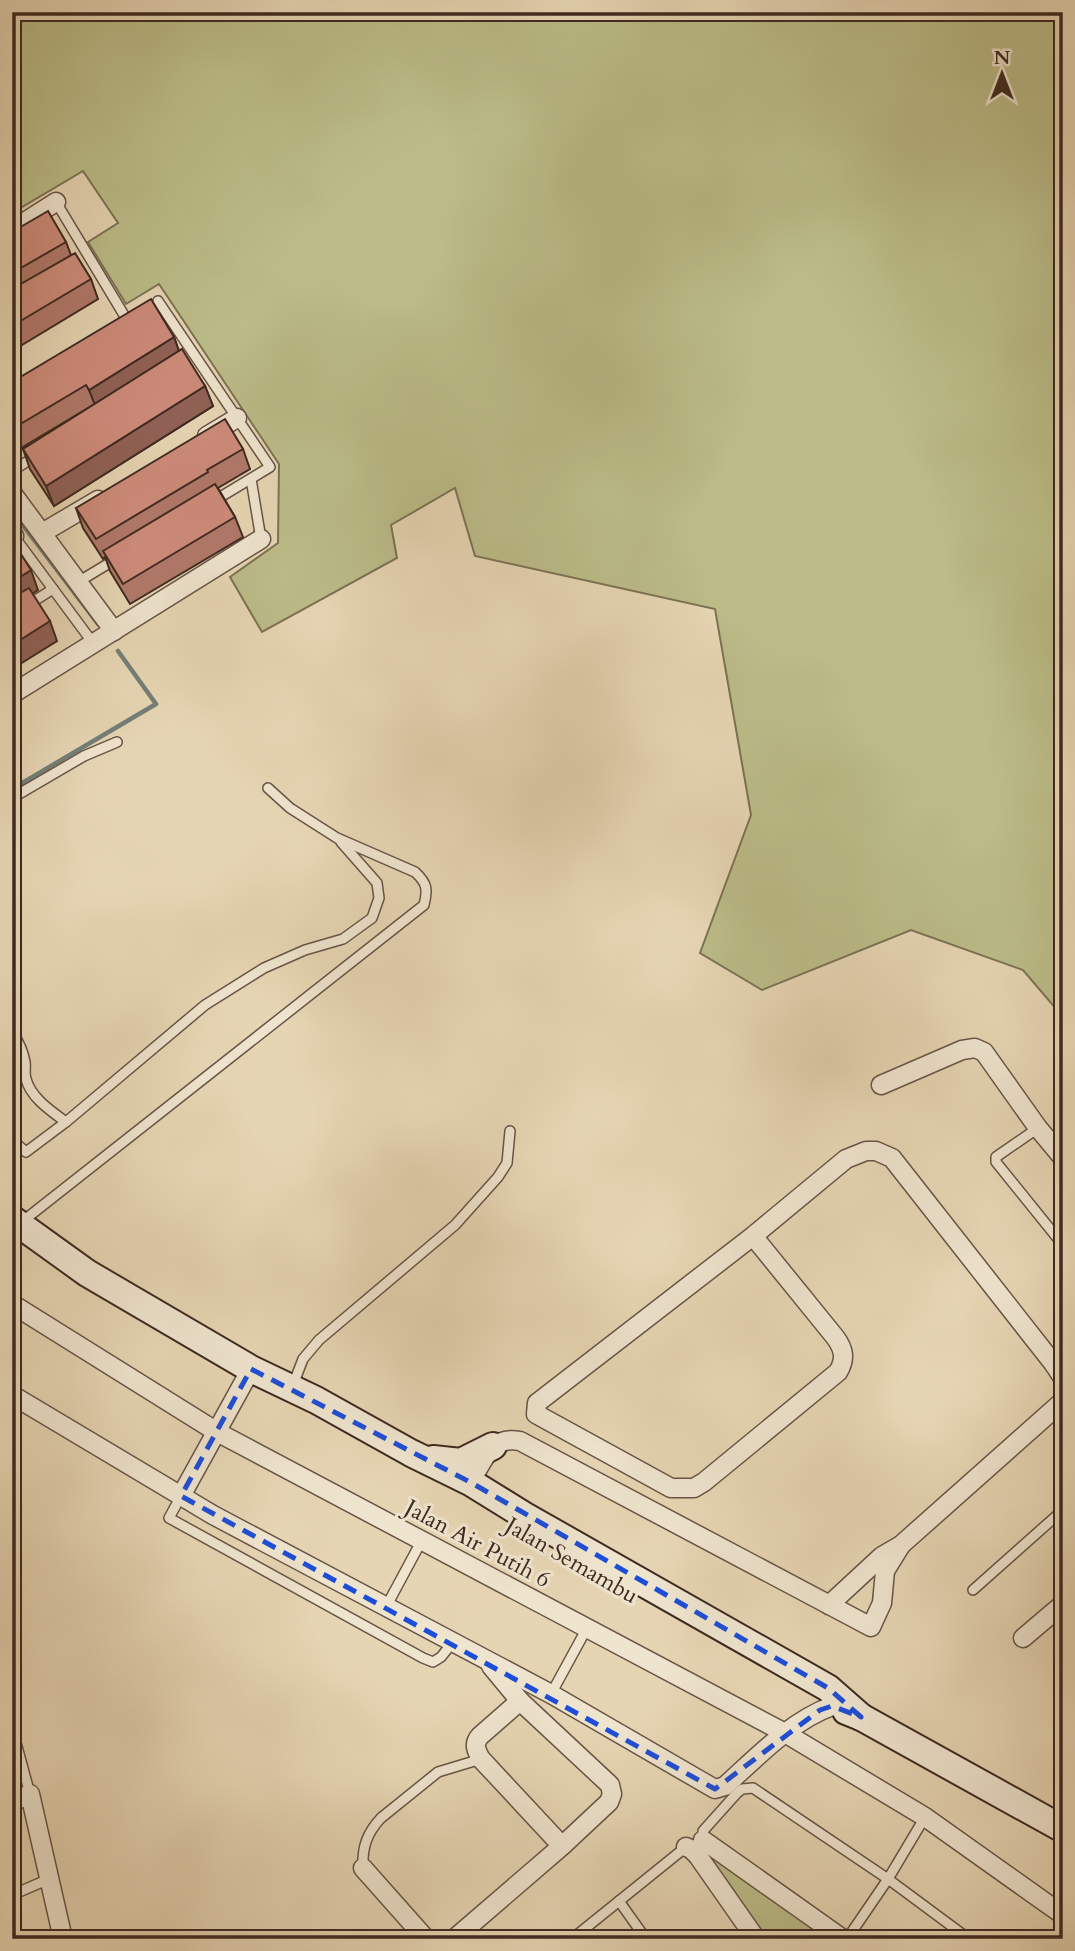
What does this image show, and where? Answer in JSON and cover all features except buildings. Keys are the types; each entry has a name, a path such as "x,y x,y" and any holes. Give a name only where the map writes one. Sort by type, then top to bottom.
{"main road":[{"name":"Jalan Semambu","path":"15,1222 88,1273 251,1369 316,1400 411,1453 464,1492 525,1517 828,1688 861,1717"},
{"name":"Jalan Semambu","path":"292,1390 311,1410 464,1492 832,1706 861,1717 1063,1829"},
{"path":"411,1453 451,1463 461,1462 492,1447 496,1485 525,1517"}],"street":[{"path":"12,230 56,202"},
{"path":"191,445 237,418"},
{"path":"42,533 111,492"},
{"path":"12,493 114,631"},
{"path":"12,694 261,539"},
{"path":"881,1085 962,1050 975,1048 984,1052 1038,1128 1063,1158"},
{"path":"753,1236 835,1337 844,1354 844,1363 838,1372 704,1482 694,1489 671,1488 536,1414 537,1404 753,1236 846,1159 866,1151 885,1153 901,1169 1063,1378"},
{"name":"Jalan Air Putih 6","path":"12,1304 217,1432 785,1733 925,1817 1063,1915"},
{"path":"181,1496 251,1369"},
{"path":"12,1395 213,1515 551,1694 715,1788 725,1786 785,1733 820,1710 832,1706"},
{"path":"829,1605 882,1556 901,1545 1063,1401"},
{"path":"464,1492 492,1447 501,1440 520,1441 871,1627 882,1603 885,1571 901,1545"},
{"path":"1023,1638 1063,1604"},
{"path":"454,1939 562,1846 609,1802 612,1794 610,1785 520,1702 486,1660"},
{"path":"520,1702 475,1741 475,1747 481,1759 562,1846"},
{"path":"12,1802 30,1794 63,1939"},
{"path":"756,1939 691,1849 694,1844 845,1939"},
{"path":"363,1868 426,1939"}],"lane":[{"path":"56,202 91,260 137,314 195,357 270,467 205,506"},
{"path":"80,266 91,260"},
{"path":"184,364 195,357"},
{"path":"12,471 47,449"},
{"path":"251,479 261,539"},
{"path":"13,536 93,643"},
{"path":"78,582 124,555"},
{"path":"12,615 53,589"},
{"path":"12,798 84,756 117,742"},
{"path":"15,1222 424,905 428,891 425,880 415,872 337,838 290,808 268,788"},
{"path":"12,1140 26,1152 66,1122 205,1004 264,968 305,950 344,939 372,918 379,898 377,883 337,838"},
{"path":"12,1032 22,1047 26,1065 25,1076 31,1091 47,1108 66,1122"},
{"path":"1038,1128 996,1157 996,1162 1063,1245"},
{"path":"292,1390 303,1359 319,1340 455,1225 498,1177 507,1163 510,1131"},
{"path":"181,1496 169,1518 423,1658 433,1662 441,1657 453,1642"},
{"path":"972,1590 1063,1510"},
{"path":"386,1606 422,1541"},
{"path":"551,1694 587,1628"},
{"path":"12,1728 30,1794"},
{"path":"363,1868 362,1850 375,1824 438,1772 481,1759"},
{"path":"572,1939 694,1844 737,1793 742,1789 753,1788 888,1879 969,1939"},
{"path":"845,1939 888,1879 925,1817"},
{"path":"12,1895 50,1879"},
{"path":"619,1901 646,1939"}],"highlighted area":[{"path":"251,1369 470,1482 828,1688 861,1717 832,1706 820,1710 715,1789 181,1496"}],"green space":[{"path":"12,12 1063,12 1063,1017 1023,970 911,930 762,990 700,953 751,815 715,609 475,556 455,488 391,525 397,558 262,632 230,577 278,543 279,464 159,284 126,304 88,242 118,223 83,171 12,213"},
{"path":"696,1841 838,1939 763,1939"}],"waterway":[{"path":"12,511 98,624"},
{"path":"12,789 156,704 118,651"}]}
